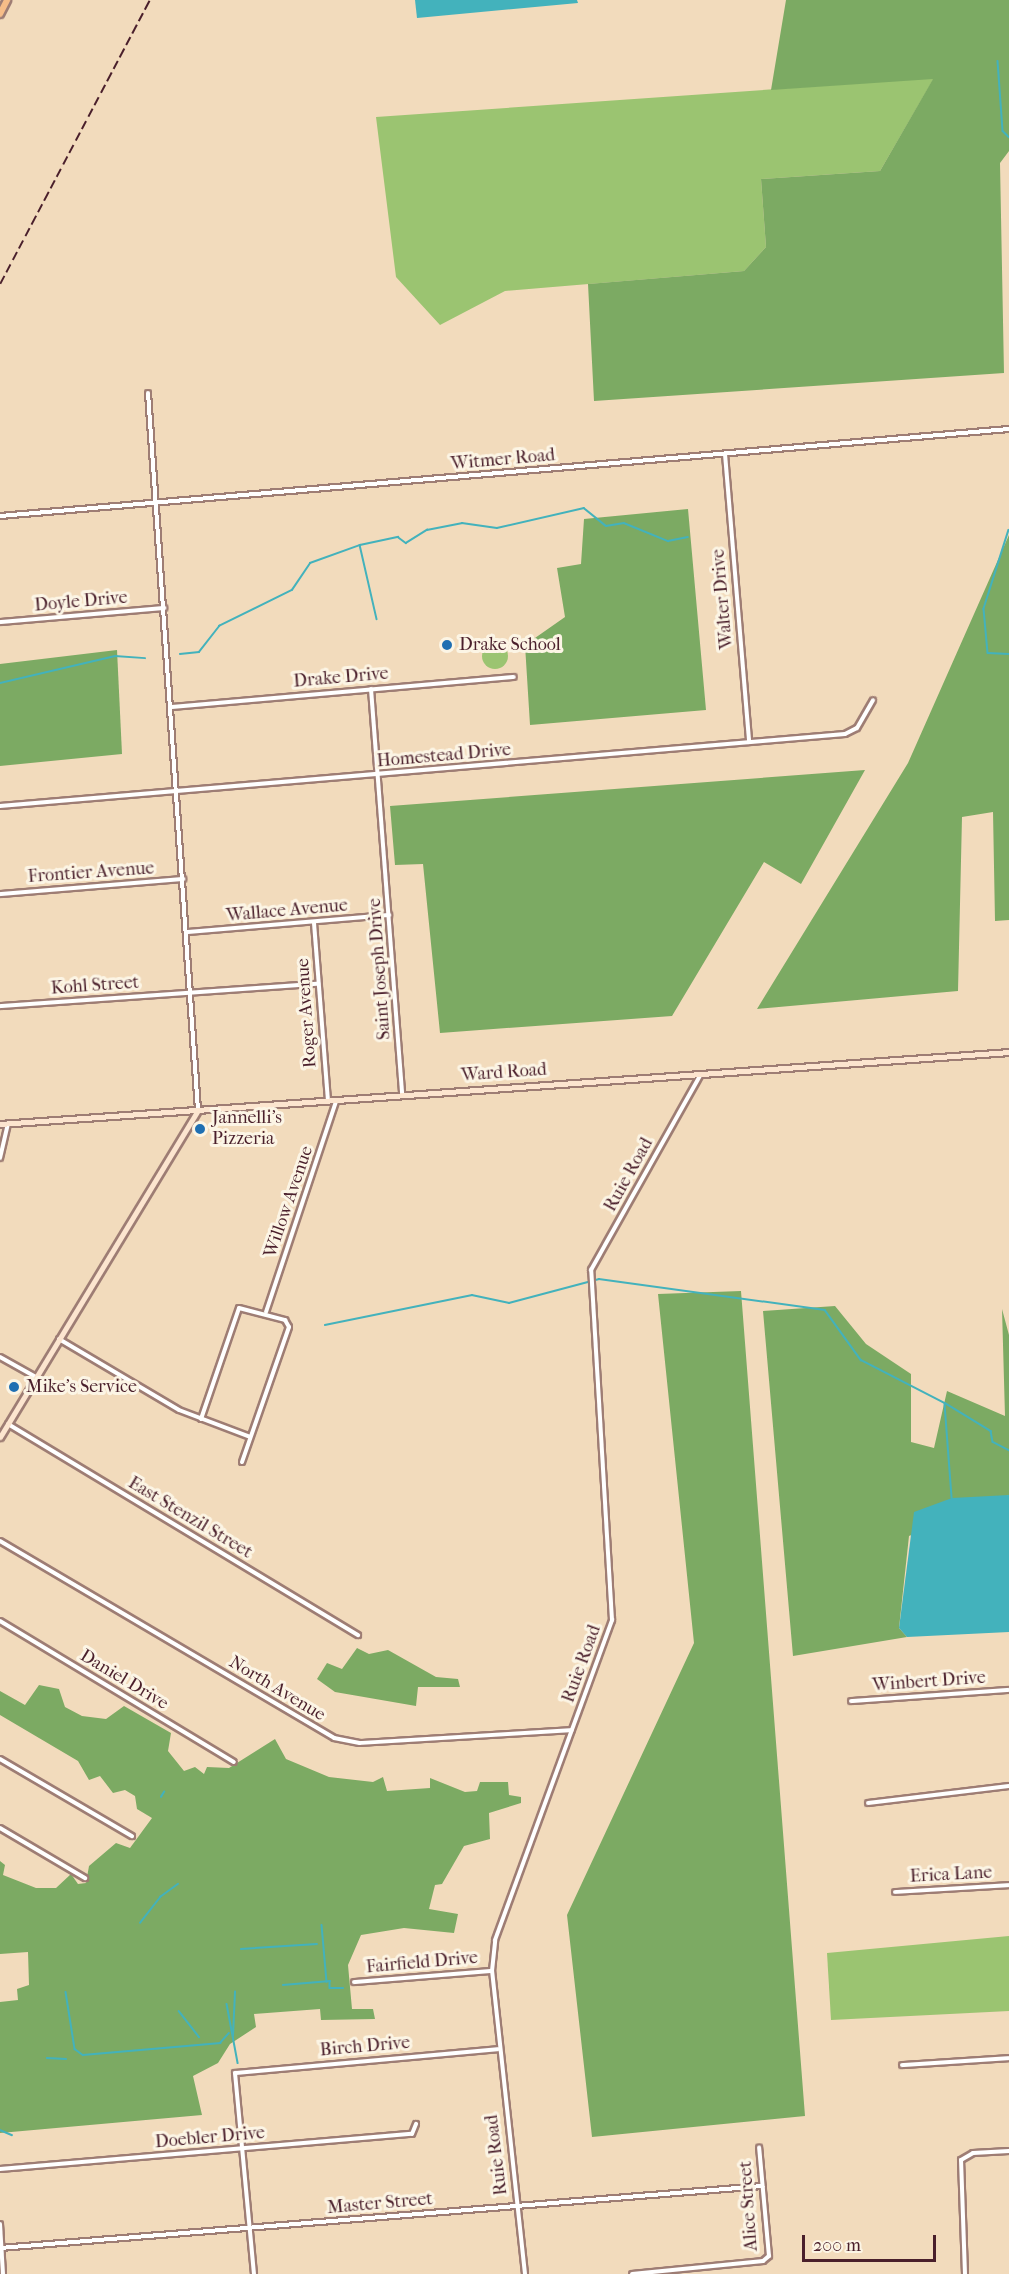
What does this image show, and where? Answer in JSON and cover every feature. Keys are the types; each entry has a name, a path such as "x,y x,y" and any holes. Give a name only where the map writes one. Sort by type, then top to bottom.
{"main road":[{"path":"0,14 7,0"},
{"name":"Ward Road","path":"0,1124 700,1076 1009,1052"},
{"path":"1,1432 198,1110"}],"street":[{"path":"148,393 192,993 198,1110"},
{"name":"Witmer Road","path":"0,516 1009,429"},
{"name":"Walter Drive","path":"724,454 749,742"},
{"name":"Doyle Drive","path":"0,622 164,608"},
{"name":"Drake Drive","path":"171,706 514,677"},
{"name":"Saint Joseph Drive","path":"371,689 380,775 402,1095"},
{"name":"Homestead Drive","path":"0,806 844,734 857,728 873,700"},
{"name":"Frontier Avenue","path":"0,894 183,879"},
{"name":"Wallace Avenue","path":"187,932 389,915"},
{"name":"Roger Avenue","path":"314,923 328,1102"},
{"name":"Kohl Street","path":"0,1006 318,984"},
{"name":"Ruie Road","path":"525,2274 498,2049 492,1971 495,1940 612,1620 614,1597 591,1270 700,1076"},
{"name":"Willow Avenue","path":"266,1312 336,1101"},
{"path":"0,1158 8,1124"},
{"path":"201,1419 238,1308 266,1312 285,1320 289,1327 242,1462"},
{"path":"59,1339 201,1419 250,1437"},
{"path":"0,1357 36,1378"},
{"name":"East Stenzil Street","path":"8,1424 358,1635"},
{"name":"North Avenue","path":"0,1541 334,1738 360,1743 572,1730"},
{"name":"Daniel Drive","path":"0,1621 234,1762"},
{"name":"Winbert Drive","path":"851,1701 1009,1690"},
{"path":"0,1759 132,1836"},
{"path":"868,1803 1009,1786"},
{"path":"0,1828 85,1878"},
{"name":"Erica Lane","path":"895,1892 1009,1885"},
{"name":"Fairfield Drive","path":"354,1982 492,1971"},
{"name":"Birch Drive","path":"242,2149 235,2073 498,2049"},
{"path":"902,2065 1009,2058"},
{"name":"Doebler Drive","path":"0,2169 412,2134 416,2124"},
{"name":"Alice Street","path":"632,2274 763,2261 769,2256 759,2147"},
{"path":"242,2149 254,2274"},
{"path":"965,2274 958,2169 961,2160 973,2153 1009,2151"},
{"name":"Master Street","path":"1,2248 762,2186"},
{"path":"0,2224 3,2274"}],"green space":[{"path":"786,0 1009,0 1009,151 1000,163 1004,373 594,401 588,284 744,271 766,247 761,179 880,171 933,79 771,90"},
{"path":"934,78 880,171 761,179 766,247 744,271 505,291 440,325 396,277 376,117"},
{"path":"688,509 706,710 530,725 525,645 565,617 557,568 581,564 584,519"},
{"path":"1009,535 1009,920 995,921 993,812 962,817 958,991 757,1009 908,763"},
{"path":"495,643 504,647 508,656 504,665 495,669 486,665 482,656 486,647"},
{"path":"117,650 122,754 0,766 0,664"},
{"path":"865,770 801,884 764,862 672,1016 440,1033 423,864 395,865 390,806"},
{"path":"741,1291 805,2116 592,2137 567,1915 694,1643 658,1294"},
{"path":"835,1306 866,1344 911,1374 911,1442 934,1448 947,1391 1005,1416 1002,1309 1009,1335 1009,1495 909,1536 899,1628 907,1637 793,1656 763,1311"},
{"path":"357,1648 369,1654 388,1650 436,1677 458,1679 460,1687 418,1687 416,1706 335,1692 317,1679 327,1663 342,1669"},
{"path":"39,1685 59,1689 65,1707 82,1716 106,1719 124,1706 171,1733 168,1751 184,1771 195,1767 204,1774 207,1767 229,1768 275,1739 286,1759 329,1777 373,1782 383,1777 387,1791 430,1788 430,1778 465,1792 477,1791 480,1782 508,1782 509,1795 521,1797 521,1803 489,1813 490,1839 464,1846 442,1884 435,1885 429,1909 458,1914 454,1933 404,1928 361,1935 348,1965 352,2009 373,2009 375,2019 321,2020 320,2009 254,2014 256,2027 230,2044 218,2063 193,2076 202,2115 0,2133 0,2002 18,2000 17,1989 29,1985 28,1952 0,1954 0,1861 5,1865 3,1875 36,1888 56,1888 71,1874 78,1884 86,1883 89,1866 116,1843 130,1848 152,1818 137,1809 135,1796 125,1790 113,1793 100,1776 89,1780 78,1761 0,1715 0,1691 25,1705"},
{"path":"1009,1936 1009,2011 831,2020 827,1953"}],"water":[{"path":"415,0 577,0 578,3 417,18"},
{"path":"1009,1495 1009,1632 907,1637 899,1628 914,1512 952,1498"}],"waterway":[{"path":"998,61 1003,131 1009,137"},
{"path":"180,654 199,652 219,626 292,590 310,563 360,545 398,537 406,543 427,530 462,523 497,528 584,508 606,526 624,523 668,541 688,537"},
{"path":"1009,530 984,609 988,653 1009,654"},
{"path":"360,545 377,619"},
{"path":"0,683 115,656 145,658"},
{"path":"325,1325 472,1295 509,1303 599,1279 825,1310 861,1360 945,1403 991,1431 993,1442 1009,1450"},
{"path":"945,1404 952,1498"},
{"path":"161,1797 164,1792"},
{"path":"140,1923 160,1897 178,1884"},
{"path":"322,1925 327,1982"},
{"path":"241,1949 317,1944"},
{"path":"283,1985 330,1981 330,1988 343,1988"},
{"path":"66,1992 75,2049 83,2055 220,2043 229,2033"},
{"path":"233,2036 235,1992"},
{"path":"227,2004 238,2063"},
{"path":"179,2011 199,2037"},
{"path":"47,2058 66,2059"},
{"path":"0,2130 12,2135"}],"railway":[{"path":"0,284 150,0"}],"place":[{"name":"Drake School","path":"447,645"},
{"name":"Jannelli's Pizzeria","path":"200,1129"},
{"name":"Mike's Service","path":"14,1387"}]}
